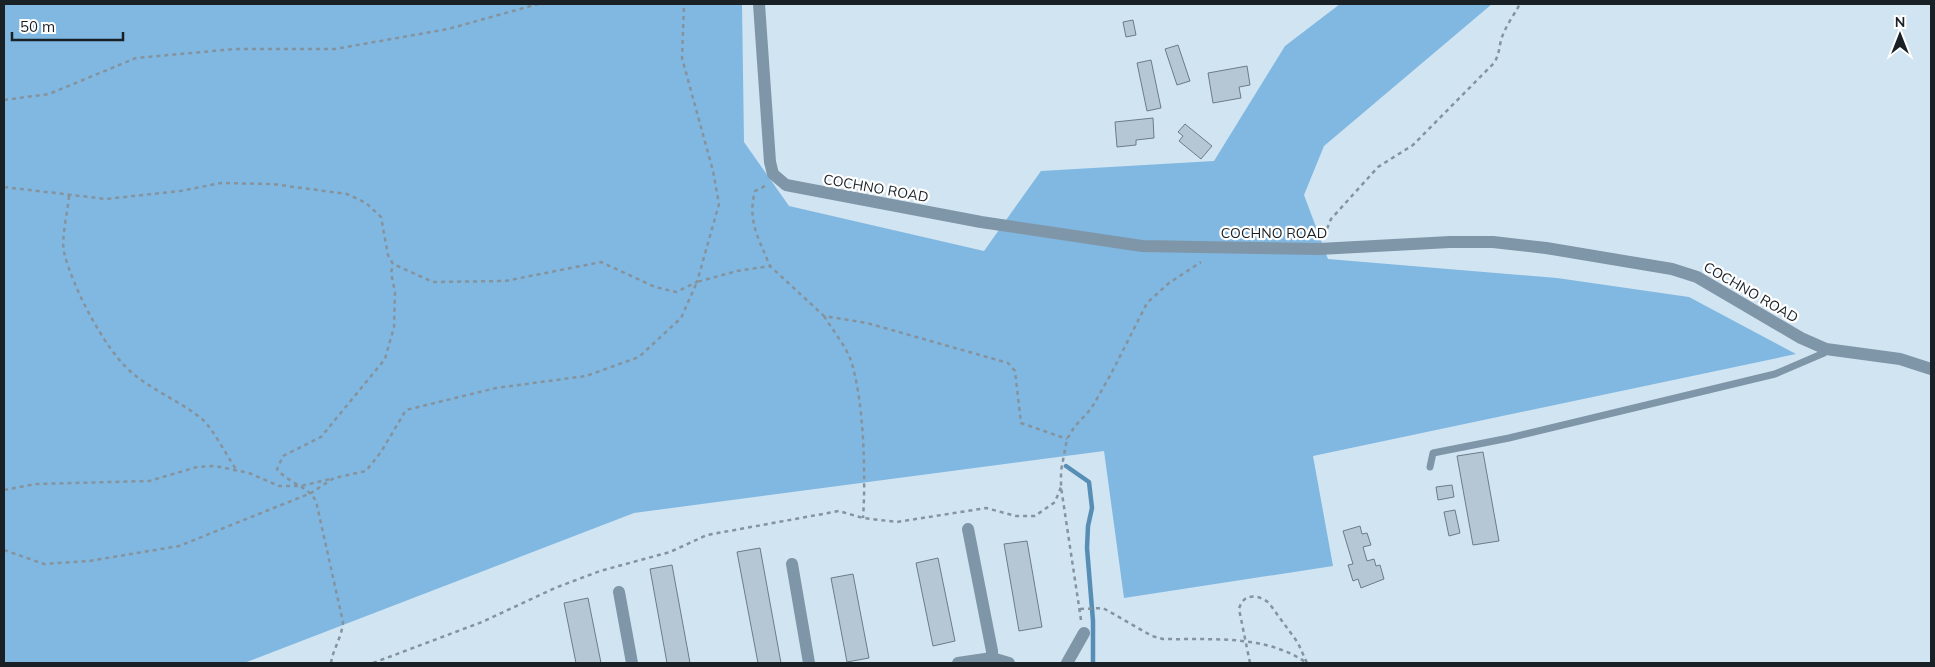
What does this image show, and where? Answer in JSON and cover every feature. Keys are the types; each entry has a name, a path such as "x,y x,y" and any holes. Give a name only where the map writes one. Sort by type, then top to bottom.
{"street":[{"path":"760,4 767,140 772,168 777,178"},
{"name":"COCHNO ROAD","path":"777,178 786,185 802,190 1114,243 1142,246 1319,249 1450,242 1493,242 1672,269 1697,277 1801,338 1826,349 1900,359 1931,369"},
{"path":"968,529 992,658"},
{"path":"792,564 809,663"},
{"path":"619,592 632,663"},
{"path":"1067,663 1084,633"},
{"path":"958,663 992,658 1009,663"}],"lane":[{"path":"1430,466 1433,453 1509,438 1775,374 1824,353 1826,349"}],"path":[{"path":"4,100 49,94 136,58 235,49 335,49 448,29 538,4"},
{"path":"4,490 36,484 149,481 196,467 215,466 236,469 279,486 301,486 366,471 381,452 406,410 496,388 586,376 639,357 682,318 697,282 719,204 713,172 682,58 684,4"},
{"path":"1319,249 1331,219 1378,167 1413,145 1494,63 1499,54 1506,28 1520,4"},
{"path":"777,178 755,191 750,208 753,224 770,266 824,316 850,357 858,398 866,488 863,518"},
{"path":"4,187 10,186 69,196 106,199 180,191 220,183 272,184 347,194 366,203 381,217 388,255 393,264 433,282 505,281 601,262 655,287 676,292 697,282 737,271 770,266"},
{"path":"69,196 64,250 82,301 114,354 130,371 202,419 213,431 219,446 236,469"},
{"path":"1084,633 1061,487 1061,471 1067,440 1074,426 1091,409 1111,374 1146,303 1169,283 1190,270 1218,248"},
{"path":"331,663 333,649 342,630 341,614 316,501 311,493 282,475 278,469 278,462 282,456 321,437 385,359 394,327 395,292 391,273 393,264"},
{"path":"824,316 867,323 1008,363 1014,371 1021,422 1067,440"},
{"path":"4,550 44,564 88,560 179,546 311,493 334,478"},
{"path":"373,663 482,622 555,588 600,571 670,552 707,535 839,511 863,518 897,522 986,508 1016,516 1035,516 1055,502 1061,487"},
{"path":"1250,663 1240,620 1241,602 1247,597 1263,598 1269,602 1298,643 1307,663"},
{"path":"1080,609 1097,606 1103,608 1152,636 1163,639 1246,640 1289,651 1307,663"}],"shaded area":[{"path":"4,4 742,4 744,142 789,206 984,251 1041,171 1214,161 1285,46 1340,4 1492,4 1324,146 1304,195 1328,259 1557,278 1689,297 1796,354 1313,456 1333,566 1124,598 1104,451 634,513 244,663 4,663"}],"building":[{"path":"1133,20 1136,35 1126,37 1123,22"},
{"path":"1178,45 1190,81 1177,85 1165,49"},
{"path":"1151,60 1161,108 1147,111 1137,63"},
{"path":"1247,66 1250,85 1239,87 1241,98 1213,103 1208,73"},
{"path":"1153,118 1154,138 1136,140 1136,145 1117,147 1115,122"},
{"path":"1185,124 1212,146 1201,159 1179,141 1183,136 1178,132"},
{"path":"1483,452 1499,541 1473,545 1457,456"},
{"path":"1452,485 1454,497 1438,500 1436,487"},
{"path":"1455,510 1460,533 1449,536 1444,512"},
{"path":"1360,526 1362,534 1367,533 1371,545 1363,547 1367,561 1374,559 1376,566 1380,565 1384,579 1361,588 1358,579 1353,581 1348,565 1353,564 1343,531"},
{"path":"1027,541 1042,627 1019,631 1004,544"},
{"path":"760,548 781,663 758,663 737,552"},
{"path":"938,558 955,641 933,646 916,563"},
{"path":"672,565 690,663 667,663 650,569"},
{"path":"853,574 869,658 847,662 831,578"},
{"path":"588,598 601,663 576,663 564,603"}],"waterway":[{"path":"1066,466 1089,482 1092,508 1088,526 1087,548 1093,621 1093,663"}]}
